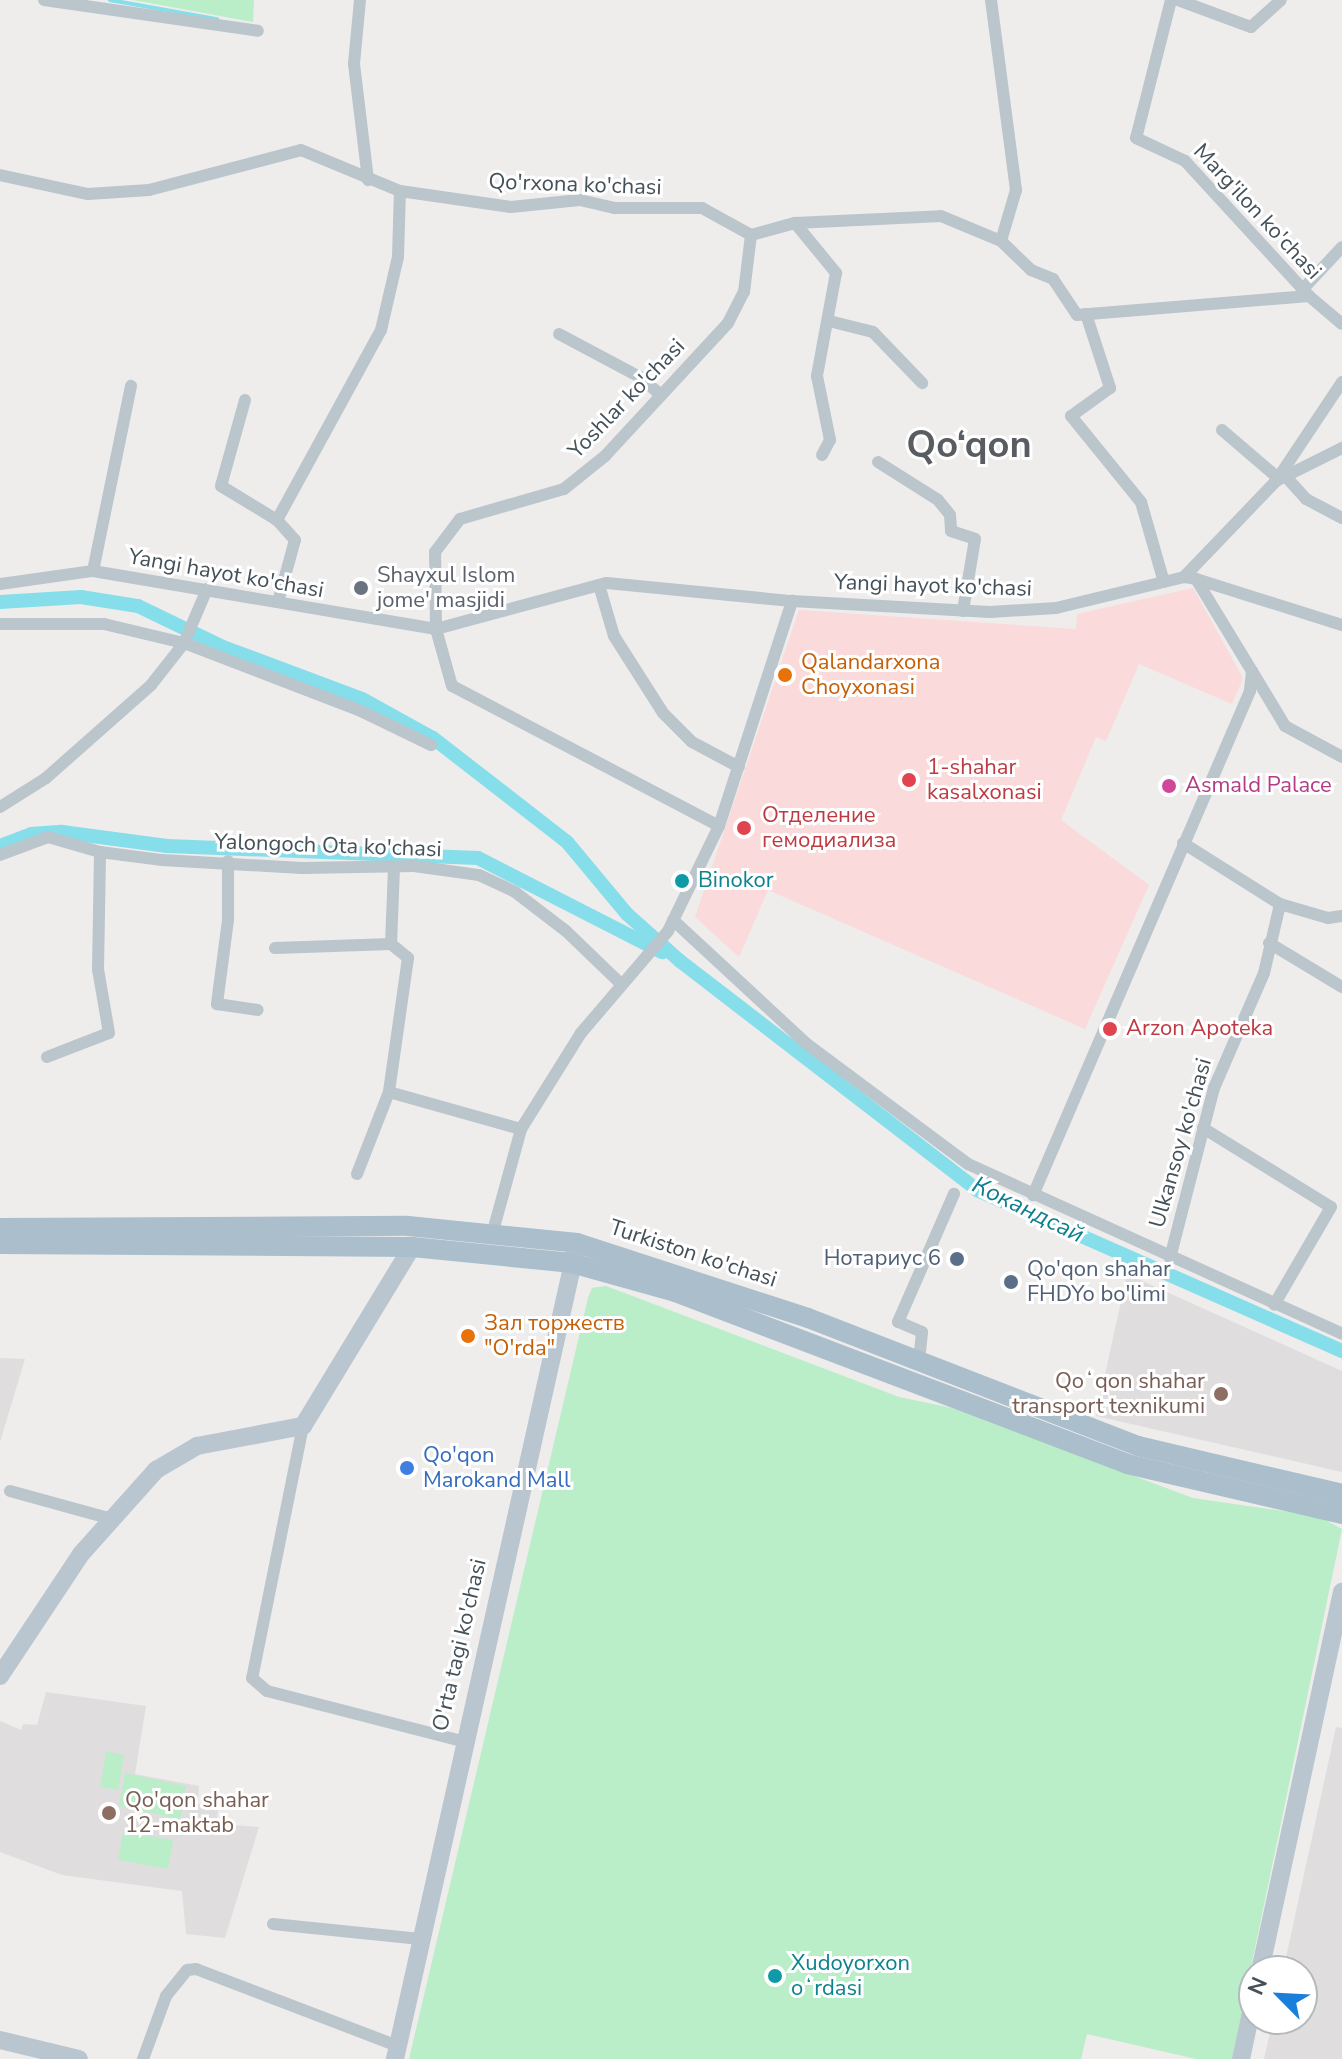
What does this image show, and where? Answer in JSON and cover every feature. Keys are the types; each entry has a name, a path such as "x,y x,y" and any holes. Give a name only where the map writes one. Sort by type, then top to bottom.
{"main road":[{"name":"Turkiston ko'chasi","path":"0,1228 408,1226 493,1231 577,1243 699,1280 1138,1446 1342,1494"},
{"name":"O'rta tagi ko'chasi","path":"396,2052 462,1741 577,1243"},
{"name":"Turkiston ko'chasi","path":"0,1244 412,1247 572,1263 675,1292 1127,1464 1342,1514"},
{"path":"0,1676 20,1640 112,1519 156,1470 197,1446 303,1426 412,1247"},
{"path":"1263,1955 1342,1592"},
{"path":"1241,2059 1246,2035"},
{"path":"0,2040 79,2059"}],"street":[{"path":"44,0 258,31"},
{"path":"360,0 354,64 368,180"},
{"path":"991,0 1016,190 1001,241"},
{"name":"Marg'ilon ko'chasi","path":"1171,0 1136,138 1185,161 1306,292 1342,324"},
{"path":"1178,0 1251,27 1281,0"},
{"name":"Qo'rxona ko'chasi","path":"0,175 88,194 149,190 301,150 400,191 511,207 580,200 615,208 702,208 751,235"},
{"path":"277,520 381,330 398,257 400,191"},
{"path":"751,235 795,223 941,216 1001,241 1031,270 1053,279 1077,315 1306,292 1342,247"},
{"path":"795,223 836,273 817,376 830,440 822,455"},
{"name":"Yoshlar ko'chasi","path":"719,826 466,696 447,678 436,629 435,552 444,535 478,511 564,489 605,456 728,323 744,292 751,235"},
{"path":"1086,314 1110,388 1071,416 1141,502 1164,582"},
{"path":"829,321 873,332 922,383"},
{"path":"559,334 640,377 661,395"},
{"path":"1190,578 1280,479 1342,382"},
{"path":"93,571 131,386"},
{"path":"245,400 221,486 277,520 295,540 278,602"},
{"path":"1222,430 1306,499 1342,518"},
{"path":"1280,479 1342,448"},
{"path":"878,462 938,500 950,515 951,531 975,539 963,611"},
{"name":"Yangi hayot ko'chasi","path":"0,584 93,571 436,629 599,585 963,611 1056,608 1190,578"},
{"path":"1190,578 1342,625"},
{"path":"1190,578 1285,726 1342,757"},
{"path":"599,585 614,636 663,713 692,742 739,767"},
{"path":"0,807 46,778 151,685 184,643 207,589"},
{"path":"493,1231 521,1129 581,1033 621,984 644,964 670,925 719,826 792,601"},
{"path":"0,624 104,624 184,643 361,711 431,745"},
{"path":"1033,1195 1250,691 1252,671"},
{"name":"Yalongoch Ota ko'chasi","path":"0,855 48,837 100,852 228,861 394,867 479,875 515,892 621,984"},
{"path":"1183,843 1280,904 1328,918 1342,916"},
{"path":"47,1057 109,1033 98,969 100,852"},
{"path":"228,861 228,920 217,1004 258,1010"},
{"path":"391,944 394,867"},
{"name":"Ulkansoy ko'chasi","path":"1170,1258 1203,1128 1235,1035 1264,973 1280,904"},
{"path":"670,925 807,1044 968,1164 1342,1334"},
{"path":"1269,943 1342,987"},
{"path":"275,948 391,944 408,958 389,1092 357,1174"},
{"path":"389,1092 521,1129"},
{"path":"1203,1128 1331,1207 1274,1305"},
{"path":"919,1361 922,1332 898,1322 954,1194"},
{"path":"303,1426 252,1678 267,1691 462,1741"},
{"path":"10,1491 112,1519"},
{"path":"273,1924 420,1939"},
{"path":"143,2059 166,1996 187,1970 196,1969 396,2052"}],"shaded area":[{"name":"1-shahar kasalxonasi","path":"1193,588 1243,678 1232,704 1139,664 1106,741 1096,737 1061,820 1149,885 1085,1029 768,890 739,957 695,917 799,610 1076,629 1077,614"},
{"name":"Qoʻqon shahar transport texnikumi","path":"1127,1274 1342,1371 1342,1472 1096,1416"},
{"path":"0,1358 25,1359 0,1442"},
{"name":"Qo'qon shahar 12-maktab","path":"46,1692 146,1706 135,1774 199,1786 198,1804 218,1806 217,1824 259,1827 225,1938 186,1934 182,1891 62,1875 0,1852 0,1721 21,1730 23,1724 37,1725"},
{"path":"1336,1727 1342,1728 1342,2059 1264,2059 1269,2035 1318,2035 1318,1955 1286,1955"}],"green space":[{"path":"133,0 254,0 253,23 253,22"},
{"path":"606,1286 899,1397 952,1408 1193,1498 1318,1516 1342,1529 1254,1955 1238,1955 1238,2030 1232,2059 1196,2059 1087,2034 1081,2059 409,2059 592,1288"},
{"path":"106,1751 124,1755 118,1790 100,1787"},
{"path":"125,1773 186,1786 180,1819 119,1806"},
{"path":"123,1832 173,1840 168,1869 118,1860"}],"waterway":[{"path":"110,0 217,19"},
{"name":"Кокандсай","path":"0,602 81,597 138,606 223,647 362,699 433,738 567,842 627,914 680,961 977,1190 1342,1351"},
{"path":"0,846 31,834 62,832 167,846 478,858 662,952"}],"place":[{"name":"Shayxul Islom jome' masjidi","path":"361,588"},
{"name":"Qalandarxona Choyxonasi","path":"785,675"},
{"name":"1-shahar kasalxonasi","path":"909,780"},
{"name":"Asmald Palace","path":"1169,786"},
{"name":"Отделение гемодиализа","path":"744,828"},
{"name":"Binokor","path":"682,881"},
{"name":"Arzon Apoteka","path":"1110,1029"},
{"name":"Нотариус 6","path":"957,1259"},
{"name":"Qo'qon shahar FHDYo bo'limi","path":"1011,1282"},
{"name":"Зал торжеств \"O'rda\"","path":"468,1336"},
{"name":"Qoʻqon shahar transport texnikumi","path":"1221,1394"},
{"name":"Qo'qon Marokand Mall","path":"407,1468"},
{"name":"Qo'qon shahar 12-maktab","path":"109,1813"},
{"name":"Xudoyorxon oʻrdasi","path":"775,1976"}],"district":[{"name":"Qo‘qon","path":"969,445"}]}
